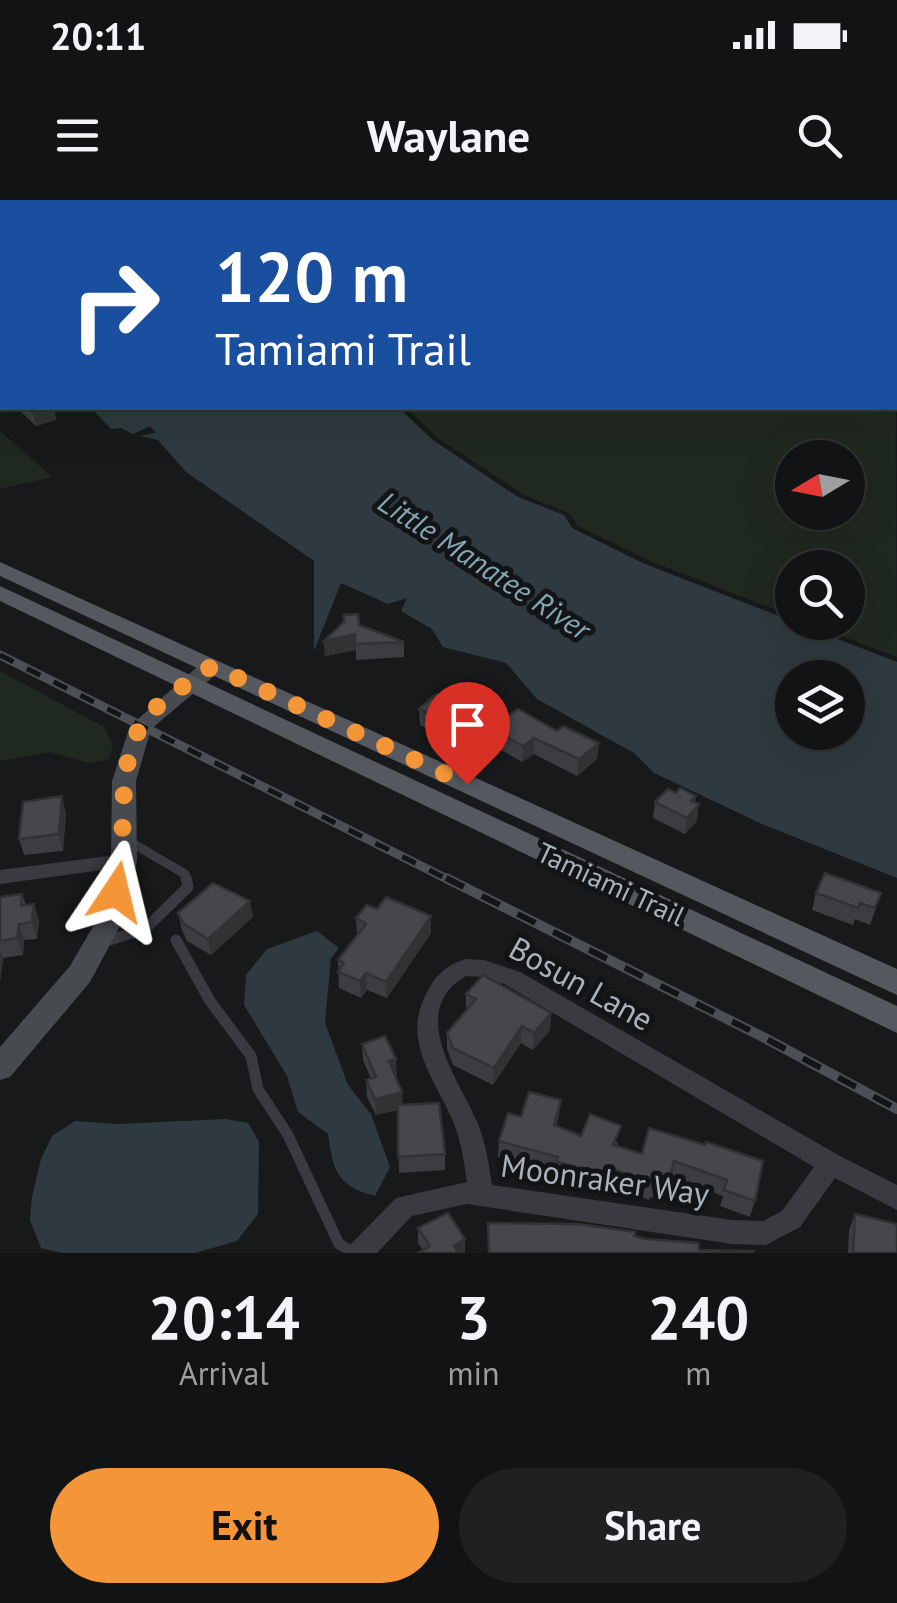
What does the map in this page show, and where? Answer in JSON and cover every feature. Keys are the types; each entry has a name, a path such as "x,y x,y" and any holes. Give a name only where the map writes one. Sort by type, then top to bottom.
{"main road":[{"name":"Tamiami Trail","path":"0,568 897,984"},
{"name":"Tamiami Trail","path":"0,593 897,1020"}],"street":[{"path":"0,1068 80,974 108,924 124,850 124,781 140,726 212,666"},
{"path":"0,877 124,850"},
{"name":"Bosun Lane","path":"481,1195 472,1139 441,1082 428,1033 430,1002 450,973 466,966 489,968 512,978 831,1164"},
{"path":"831,1164 897,1198"},
{"name":"Moonraker Way","path":"357,1253 405,1206 467,1192 732,1232 766,1233 791,1219 831,1164"}],"lane":[{"path":"97,943 146,929 188,887 186,874 124,850"},
{"path":"176,940 210,1001 251,1056 258,1088 288,1135 339,1244 357,1253"}],"shaded area":[{"path":"408,410 896,410 897,657 852,640 865,640 865,550 775,550 775,609 650,561 578,526 569,513 524,495 439,439"},
{"path":"0,431 52,477 0,489"},
{"path":"0,671 104,727 113,744 109,759 89,763 50,752 0,761"}],"water":[{"name":"Little Manatee River","path":"93,410 401,410 433,440 518,497 564,515 572,528 645,564 775,615 775,640 840,640 897,662 897,878 762,824 654,773 634,753 537,699 506,663 443,647 432,629 401,611 407,598 388,604 341,583 314,651 314,561 186,472 158,440 140,436 156,433 150,426 133,434 121,428 111,429"},
{"path":"317,931 339,948 331,958 325,1023 348,1085 371,1114 390,1167 375,1196 352,1187 339,1175 328,1134 298,1112 287,1076 244,1005 246,975 267,949"},
{"path":"226,1119 248,1123 259,1142 258,1214 237,1241 195,1253 62,1253 41,1248 30,1220 32,1197 41,1159 52,1136 75,1121 118,1124"}],"building":[{"path":"358,614 359,625 404,642 355,644 355,634 324,641 344,622 344,615"},
{"path":"436,694 454,702 437,717 419,709"},
{"path":"518,709 557,731 563,726 599,743 579,759 534,738 523,746 491,728"},
{"path":"680,788 696,796 691,801 699,804 687,818 655,802 668,789 676,793"},
{"path":"62,796 59,834 19,839 23,802"},
{"path":"825,873 881,893 875,908 860,903 858,908 816,893"},
{"path":"213,883 250,901 208,939 184,924 178,913"},
{"path":"22,894 21,906 34,904 32,922 19,924 17,938 0,941 0,897"},
{"path":"386,897 431,916 386,982 366,973 360,981 338,972 344,963 338,960 366,924 356,918 367,905 377,909"},
{"path":"483,975 551,1013 534,1033 522,1026 494,1068 453,1048 447,1033 476,999 466,994"},
{"path":"385,1036 396,1059 389,1061 402,1092 375,1099 366,1080 376,1077 362,1044"},
{"path":"529,1092 561,1100 554,1125 581,1136 590,1114 621,1126 613,1145 642,1154 649,1128 763,1161 755,1201 724,1190 727,1180 674,1161 668,1185 653,1181 652,1184 605,1166 600,1177 556,1161 558,1157 499,1141 508,1113 521,1117"},
{"path":"439,1103 445,1154 398,1157 398,1105"},
{"path":"448,1213 465,1239 454,1246 458,1253 418,1253 430,1246 418,1228"},
{"path":"855,1214 897,1224 897,1253 853,1253"},
{"path":"488,1223 578,1224 635,1232 634,1236 646,1239 698,1243 699,1250 753,1253 489,1253"}],"railway":[{"path":"0,655 451,881"},
{"path":"446,878 897,1109"}],"route":[{"path":"116,892 124,860 124,781 140,726 212,666 467,784"}]}
